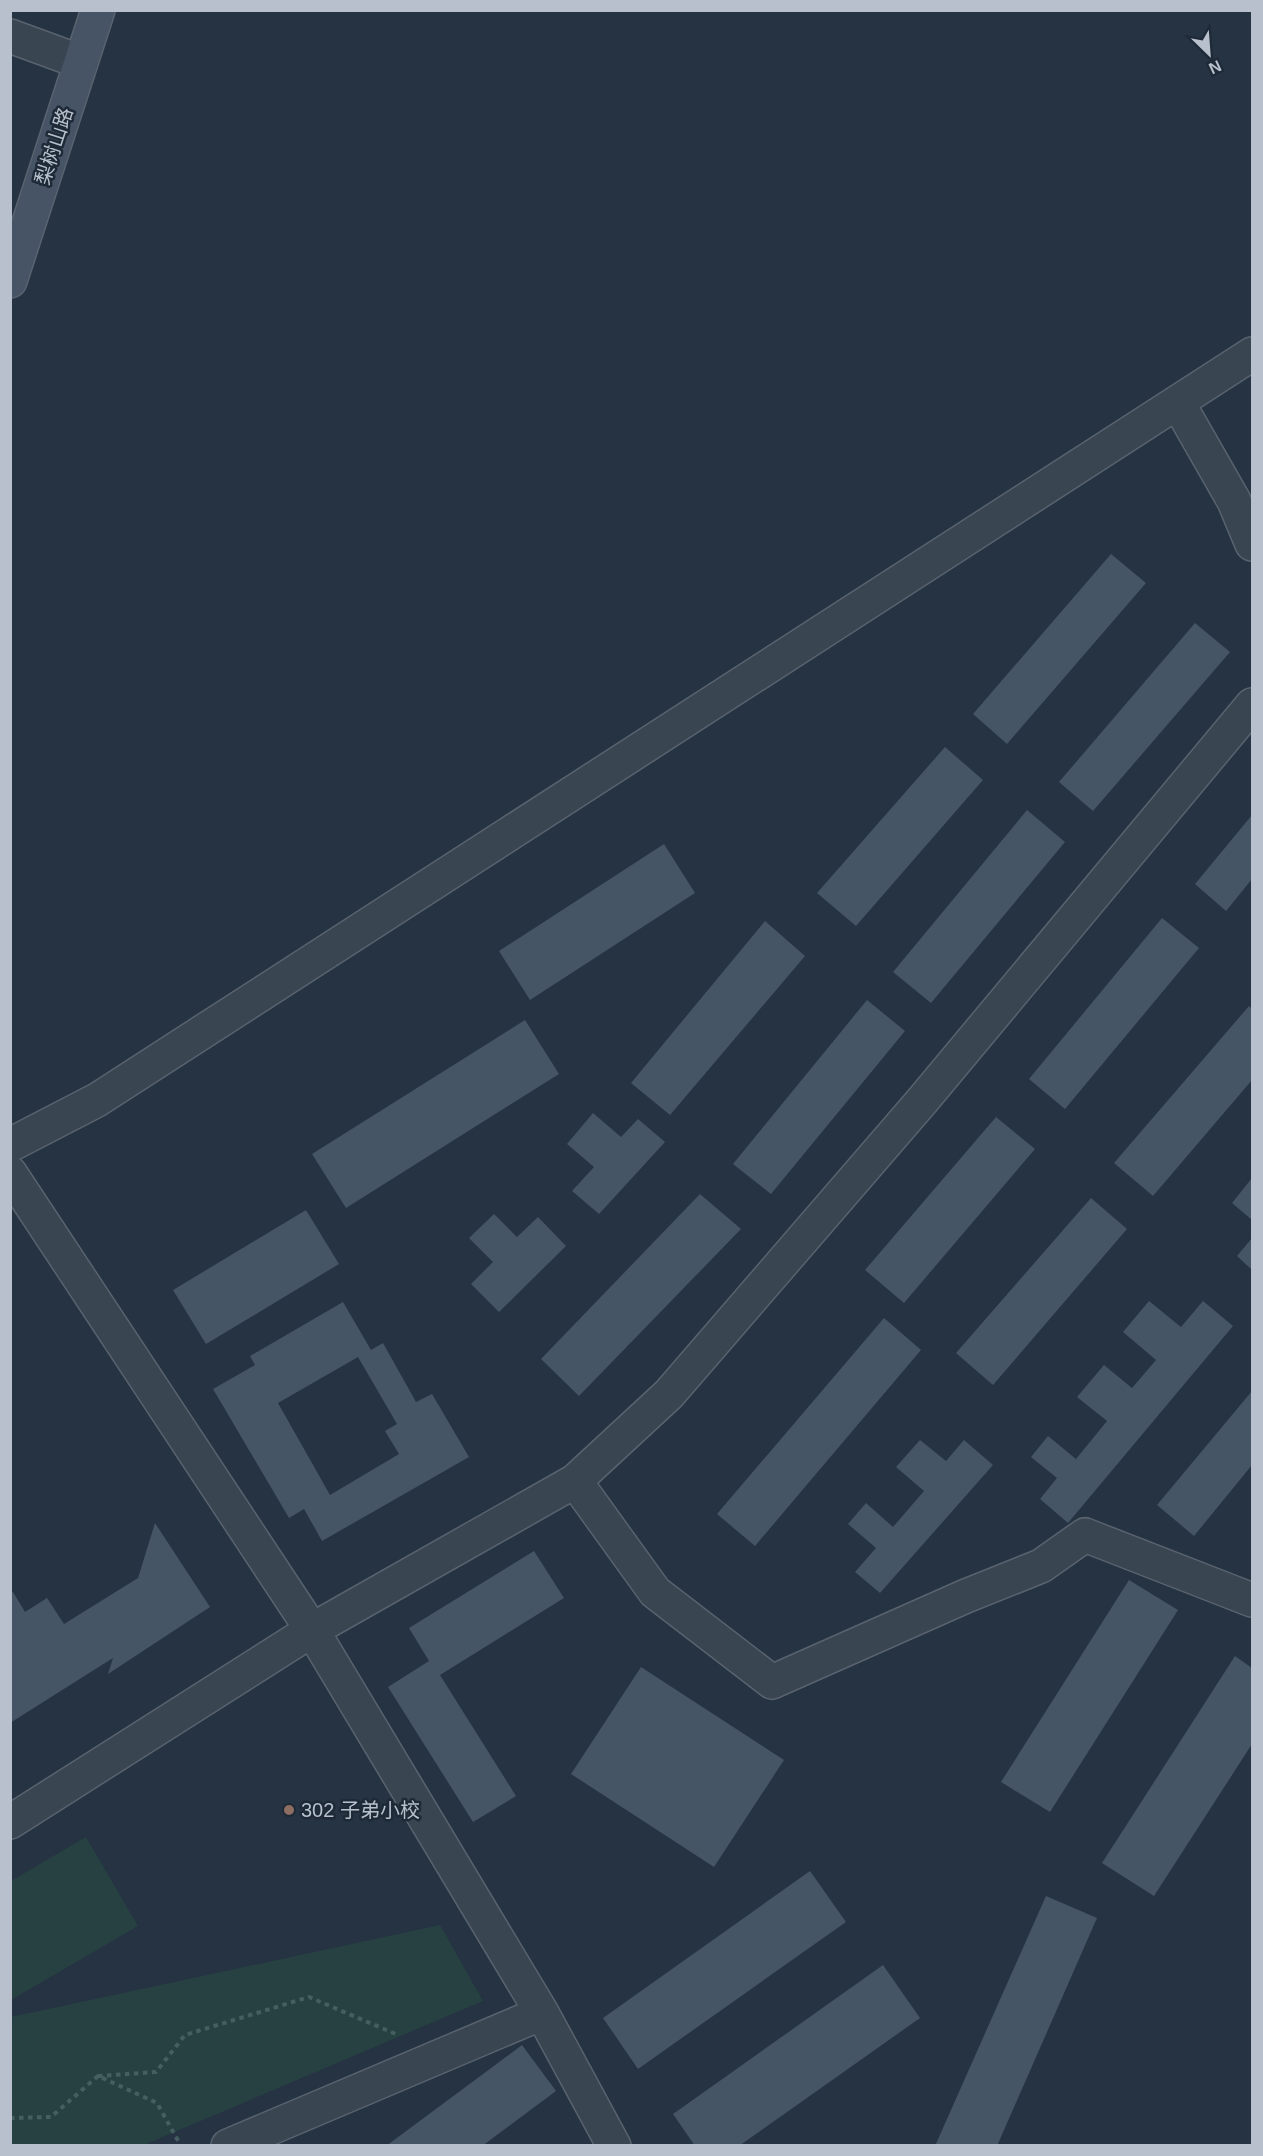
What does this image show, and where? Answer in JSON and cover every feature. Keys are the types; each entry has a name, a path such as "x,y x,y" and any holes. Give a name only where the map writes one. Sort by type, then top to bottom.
{"main road":[{"name":"梨树山路","path":"10,281 99,10"}],"street":[{"path":"10,36 81,62"},
{"path":"10,1145 97,1100 1252,354"},
{"path":"1178,403 1234,501 1252,544"},
{"path":"10,1822 312,1630 575,1481 669,1394 922,1101 1252,705"},
{"path":"10,1173 312,1630 542,2013 614,2145"},
{"path":"575,1481 655,1592 771,1682 966,1596 1041,1566 1084,1535 1252,1600"},
{"path":"228,2145 542,2013"}],"path":[{"path":"10,2118 51,2117 98,2076 156,2072 185,2035 309,1997 443,2054"},
{"path":"98,2076 158,2103 181,2145"}],"green space":[{"path":"86,1837 138,1926 11,2000 11,1881"},
{"path":"440,1925 483,2001 144,2145 11,2145 11,2017"}],"building":[{"path":"1111,554 1146,583 1007,744 973,714"},
{"path":"1195,623 1230,652 1093,811 1059,782"},
{"path":"945,747 983,780 856,926 817,893"},
{"path":"1027,810 1065,842 931,1003 893,972"},
{"path":"1252,815 1252,879 1226,911 1195,884"},
{"path":"664,844 695,893 530,1000 499,951"},
{"path":"1162,918 1199,948 1065,1109 1029,1079"},
{"path":"765,921 805,956 670,1115 631,1083"},
{"path":"867,1000 905,1031 771,1194 733,1164"},
{"path":"1249,1006 1252,1009 1252,1080 1153,1196 1114,1163"},
{"path":"525,1020 559,1074 346,1208 312,1154"},
{"path":"593,1113 621,1137 638,1119 665,1142 599,1214 572,1191 594,1167 567,1144"},
{"path":"996,1117 1035,1149 904,1303 865,1270"},
{"path":"1252,1178 1252,1220 1232,1203"},
{"path":"700,1194 741,1229 579,1396 541,1359"},
{"path":"1091,1198 1127,1229 993,1385 956,1353"},
{"path":"306,1210 339,1264 206,1344 173,1290"},
{"path":"494,1214 517,1237 538,1217 566,1246 499,1312 471,1284 493,1262 469,1238"},
{"path":"1252,1238 1252,1270 1237,1256"},
{"path":"1149,1301 1181,1327 1203,1301 1233,1326 1068,1523 1040,1499 1057,1478 1031,1457 1048,1436 1076,1459 1107,1421 1077,1397 1104,1365 1132,1388 1156,1360 1123,1332"},
{"path":"343,1302 371,1350 383,1343 416,1402 432,1394 469,1457 322,1541 304,1509 289,1518 213,1389 255,1365 250,1356","holes":["358,1357 397,1424 385,1431 399,1454 330,1495 278,1403"]},
{"path":"884,1318 921,1350 755,1546 717,1514"},
{"path":"1252,1391 1252,1465 1194,1536 1157,1505"},
{"path":"920,1440 946,1461 964,1440 993,1465 880,1593 855,1572 876,1548 848,1524 866,1503 893,1527 924,1491 896,1467"},
{"path":"155,1523 210,1607 108,1674 113,1658 10,1723 10,1594 13,1592 25,1612 47,1598 64,1624 138,1578"},
{"path":"534,1551 564,1598 440,1675 516,1796 473,1822 388,1687 429,1661 409,1628"},
{"path":"1129,1580 1178,1610 1050,1812 1001,1782"},
{"path":"1235,1656 1252,1668 1252,1744 1154,1896 1102,1863"},
{"path":"641,1667 784,1760 714,1867 571,1774"},
{"path":"810,1871 846,1922 638,2069 603,2018"},
{"path":"1046,1896 1097,1918 997,2146 935,2146"},
{"path":"883,1965 920,2018 739,2146 695,2146 673,2114"},
{"path":"522,2045 556,2091 482,2146 386,2146"}],"place":[{"name":"302 子弟小校","path":"289,1810"}]}
